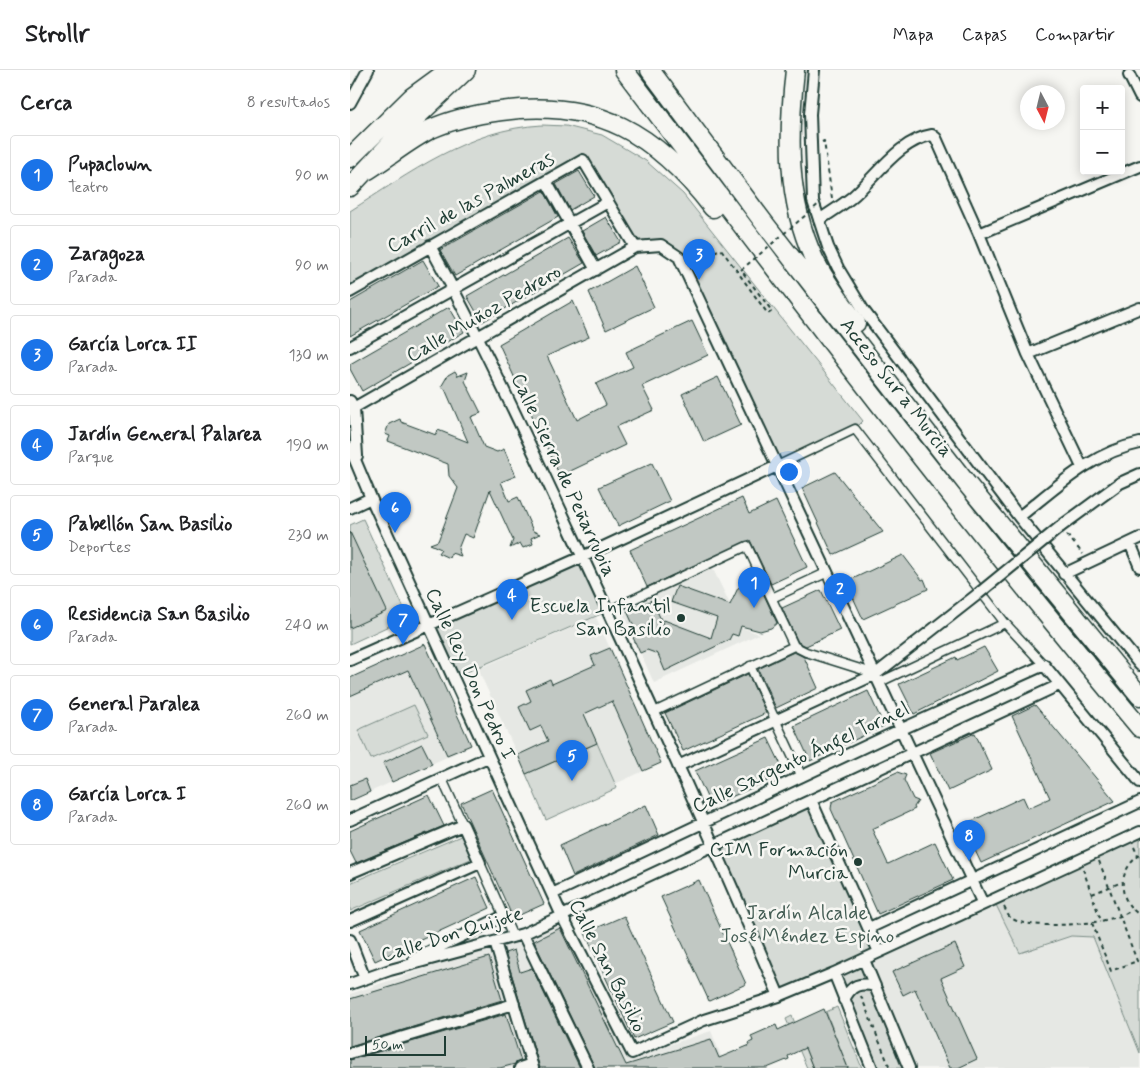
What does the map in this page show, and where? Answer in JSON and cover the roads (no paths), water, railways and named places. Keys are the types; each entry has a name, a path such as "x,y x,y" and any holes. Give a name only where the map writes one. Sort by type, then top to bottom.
{"highway":[{"path":"412,98 426,70"},
{"path":"350,158 412,98 449,70"},
{"path":"350,187 368,170 407,126 466,70"},
{"name":"Acceso Sur a Murcia","path":"624,70 749,236 1022,584 1140,728"},
{"name":"Acceso Sur a Murcia","path":"650,70 765,224 967,484 1140,696"},
{"path":"795,70 790,133 791,168 798,210 814,259 967,484"},
{"path":"368,170 431,129 450,122 519,109 560,109 611,122 647,141 676,163 719,215 749,236"}],"street":[{"path":"350,103 368,70"},
{"path":"814,70 810,114 813,201 838,268 859,304 1019,517 1140,665"},
{"path":"1129,75 1140,97"},
{"path":"819,220 851,198 908,144 932,136 940,144 1028,354 1082,468"},
{"name":"Carril de las Palmeras","path":"350,292 583,160 608,202"},
{"path":"979,234 1140,166"},
{"path":"546,181 596,270"},
{"path":"350,347 608,202 635,247 661,245 679,257 983,904"},
{"name":"Calle Sierra de Peñarrubia","path":"430,246 479,336 608,611 714,845 779,996"},
{"name":"Calle Muñoz Pedrero","path":"351,406 635,247"},
{"path":"1028,354 1140,308"},
{"name":"Calle Rey Don Pedro I","path":"351,406 358,467"},
{"path":"350,660 582,557 855,429 1005,623 1044,665 1140,782"},
{"path":"1019,517 1082,468 1102,455 1140,443"},
{"name":"Calle Rey Don Pedro I","path":"350,448 428,624 552,894"},
{"path":"878,678 1060,527 1120,483 1140,474"},
{"path":"350,508 371,498"},
{"path":"1064,574 1135,541 1140,567"},
{"path":"608,611 747,546 794,646 878,678"},
{"path":"772,598 828,572"},
{"path":"678,766 775,721 1005,623"},
{"path":"654,712 794,646"},
{"name":"Calle Sargento Ángel Tornel","path":"552,894 902,729 1044,665"},
{"path":"750,666 802,777"},
{"path":"562,916 1059,685"},
{"path":"350,820 442,779 488,756"},
{"path":"442,779 504,916 518,936 588,1068"},
{"path":"811,800 879,952"},
{"path":"869,928 1140,802"},
{"path":"350,873 463,825"},
{"path":"779,996 864,960 1140,832"},
{"path":"350,921 480,863"},
{"name":"Calle San Basilio","path":"552,894 632,1053 704,1020 779,996"},
{"path":"390,970 504,916"},
{"name":"Calle Don Quijote","path":"350,984 390,970 518,936 562,916"},
{"path":"350,940 365,979"},
{"path":"495,942 532,1066 520,1068"},
{"path":"864,960 909,1068"},
{"path":"834,973 872,1068"},
{"path":"844,1000 849,990 856,985 865,983 875,986"},
{"path":"350,1053 514,1004"}],"place":[{"name":"García Lorca II","path":"699,280"},
{"name":"Residencia San Basilio","path":"395,533"},
{"name":"Pupaclown","path":"754,608"},
{"name":"Zaragoza","path":"840,614"},
{"name":"Escuela Infantil San Basilio","path":"681,618"},
{"name":"Jardín General Palarea","path":"512,620"},
{"name":"General Paralea","path":"403,645"},
{"name":"Pabellón San Basilio","path":"572,781"},
{"name":"García Lorca I","path":"969,861"},
{"name":"CIM Formación Murcia","path":"858,862"}],"park label":[{"name":"Jardín Alcalde José Méndez Espino","path":"807,924"}]}
